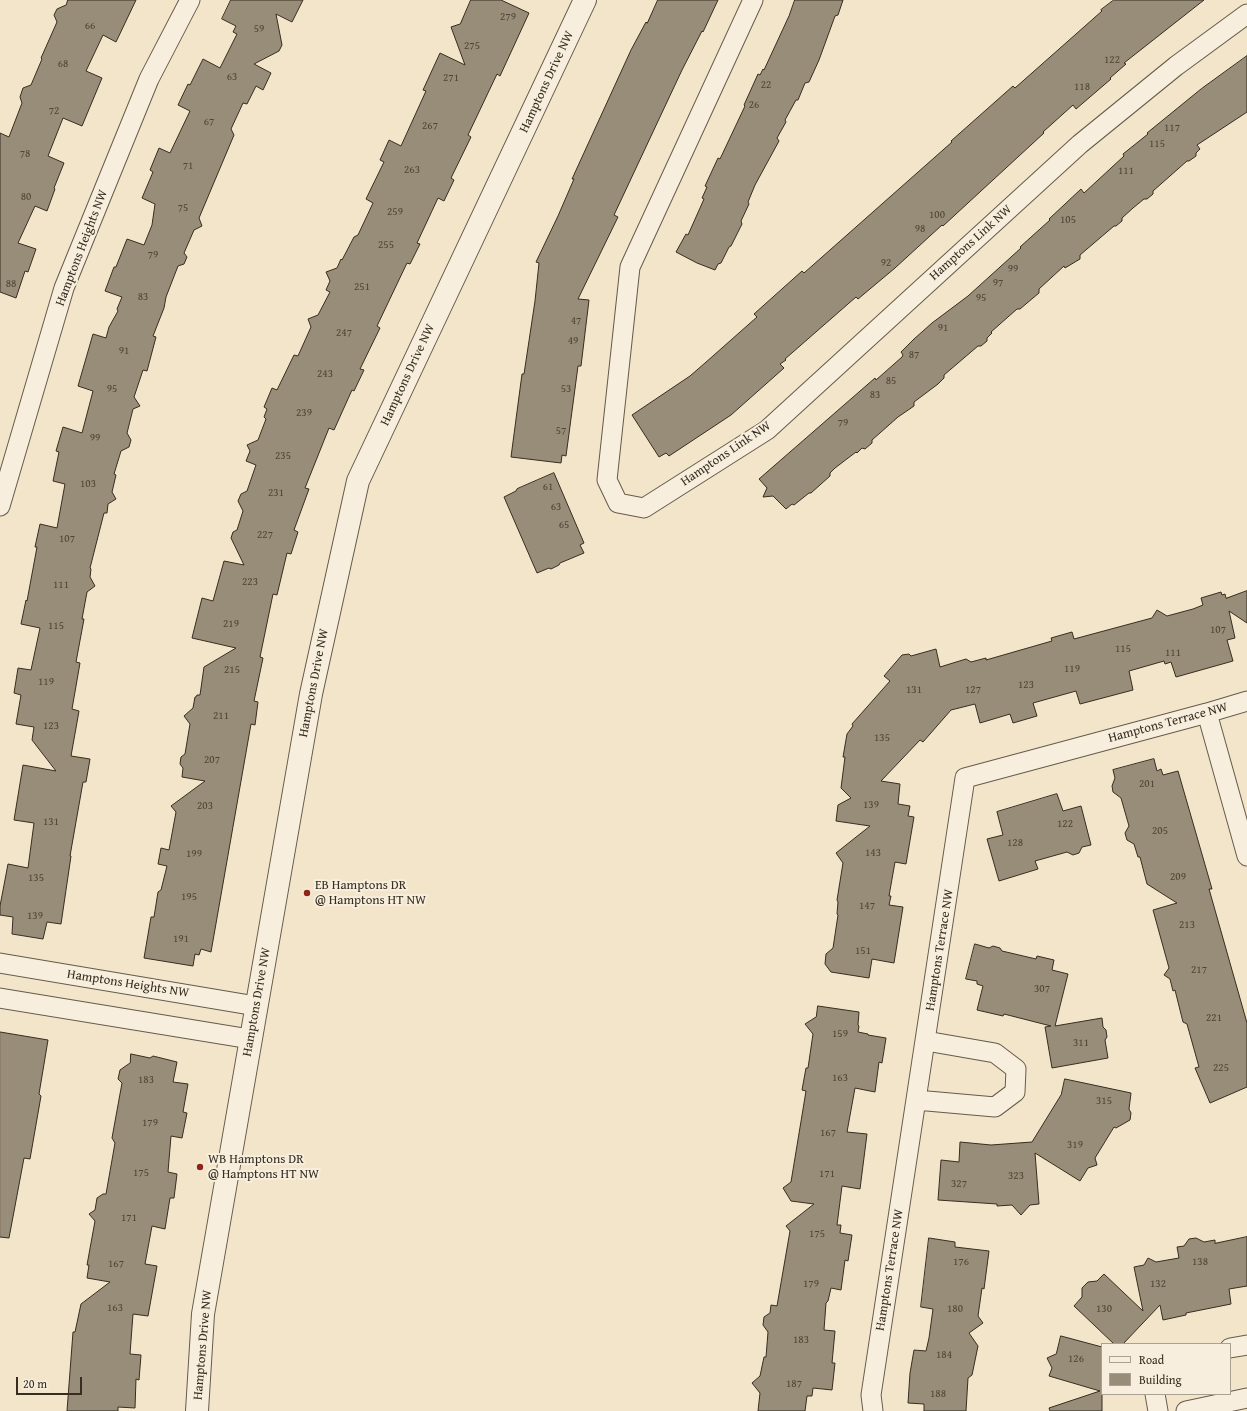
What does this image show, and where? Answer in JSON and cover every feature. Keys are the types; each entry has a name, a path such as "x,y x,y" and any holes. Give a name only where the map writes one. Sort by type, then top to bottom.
{"street":[{"name":"Hamptons Heights NW","path":"0,506 64,288 149,79 190,0"},
{"name":"Hamptons Drive NW","path":"197,1411 203,1314 250,1039 311,694 358,481 585,0"},
{"name":"Hamptons Link NW","path":"753,0 630,267 607,480 618,503 644,508 767,430 1080,144 1176,66 1247,14"},
{"name":"Hamptons Terrace NW","path":"872,1411 871,1395 965,778 1247,701"},
{"path":"1207,713 1247,856"},
{"name":"Hamptons Heights NW","path":"0,963 256,1006"},
{"path":"0,998 250,1039"},
{"path":"916,1100 995,1107 1015,1092 1016,1069 994,1053 926,1041"},
{"path":"1231,1348 1247,1345"},
{"path":"1155,1395 1158,1411"},
{"path":"1186,1411 1247,1398"}],"building":[{"path":"68,0 136,0 116,42 103,35 86,71 102,78 82,126 63,118 48,156 64,163 47,211 35,206 18,243 36,249 28,272 25,271 16,298 0,292 0,133 9,137 22,103 20,97 23,88 31,85 57,22 54,15 57,9 66,5"},
{"path":"231,0 303,0 292,22 276,14 282,45 279,51 254,64 271,73 263,90 256,86 247,104 243,103 231,129 234,135 199,218 202,226 194,230 184,253 187,257 184,264 178,266 153,336 156,337 147,371 143,370 134,397 140,406 133,409 127,433 131,440 129,447 121,451 114,474 116,475 112,492 116,499 108,504 107,513 104,513 90,568 90,577 95,586 87,592 82,619 84,619 76,662 80,663 72,709 79,711 71,756 90,759 86,782 83,782 70,856 61,924 47,922 43,939 12,934 13,917 0,915 0,906 8,864 28,868 34,823 14,820 23,765 56,771 32,740 34,727 16,724 21,695 14,693 18,668 31,670 40,628 21,624 26,600 27,601 40,524 57,528 65,484 53,481 59,452 56,451 63,427 82,433 93,391 78,386 93,334 106,338 109,327 118,311 117,309 122,297 105,291 114,267 116,267 127,239 144,245 152,225 155,204 142,198 153,172 150,170 159,148 170,153 190,111 178,105 188,84 190,85 203,59 220,68 237,34 233,32 236,26 222,19"},
{"path":"471,0 501,0 529,13 500,76 497,74 468,135 471,137 451,178 454,180 444,201 438,198 417,243 420,244 410,264 407,263 377,326 380,328 360,369 364,370 354,391 352,390 334,430 329,428 305,488 309,489 294,530 298,532 291,554 287,553 277,595 273,594 260,657 263,658 254,701 258,702 255,725 251,724 211,952 201,949 199,955 195,954 193,966 144,958 151,917 154,917 158,892 161,890 167,866 158,864 161,848 169,850 176,812 171,806 205,781 182,777 183,768 180,764 181,757 185,754 190,724 184,716 193,708 195,697 200,695 204,667 236,648 192,638 202,598 213,601 224,561 244,565 231,538 233,532 237,530 243,511 238,501 241,494 247,491 256,465 246,461 250,451 247,445 258,440 266,419 264,417 267,409 264,407 272,388 277,390 294,355 298,356 311,327 308,319 318,315 330,292 326,290 330,281 326,272 337,268 354,237 358,235 373,203 366,199 384,162 380,160 389,140 401,146 426,91 423,90 440,53 465,65 451,27 460,24"},
{"path":"658,0 718,0 703,32 702,31 682,70 614,215 618,217 578,299 589,300 581,366 578,366 566,456 562,455 561,463 511,457 522,374 524,374 535,301 539,263 536,262 558,216 574,179 572,179 631,50 646,22 647,23"},
{"path":"795,0 843,0 838,15 835,16 819,60 809,82 805,83 798,100 796,100 785,120 786,122 777,138 779,141 755,185 748,202 749,204 741,221 742,224 731,246 715,270 676,252 686,234 688,235 704,199 702,198 707,187 705,186 718,158 720,159 758,74 760,75 763,69 764,70"},
{"path":"1114,0 1204,0 1124,63 1126,64 1110,78 1111,79 1076,109 1073,105 943,226 942,225 858,299 856,297 785,359 786,360 780,364 784,368 731,415 669,456 666,453 659,457 632,415 690,376 757,317 754,314 802,271 804,273 1013,86 1015,88"},
{"path":"1247,56 1247,112 1197,145 1200,149 1196,153 1196,156 1187,161 1153,191 1153,194 1133,208 1122,218 1122,221 1080,255 1080,259 1065,268 1064,266 1039,289 1039,293 1020,309 1017,309 991,332 992,333 987,338 987,341 981,346 978,346 944,375 944,378 938,384 914,402 914,406 898,417 872,440 872,443 865,449 862,448 835,468 830,473 830,476 811,493 786,509 773,496 763,497 767,488 759,479 875,378 876,380 902,357 903,355 901,352 914,339 932,323 968,296 1021,248 1020,247 1081,189 1084,193 1124,156 1123,154 1148,134 1147,133 1201,89"},
{"path":"554,473 584,543 580,545 584,553 560,563 551,569 549,568 537,573 504,497 517,489"},
{"path":"1247,591 1247,623 1229,611 1235,638 1227,640 1233,661 1176,677 1171,662 1165,664 1164,661 1129,671 1133,690 1080,704 1076,691 1033,703 1037,716 1013,723 1010,714 980,723 975,704 951,710 923,742 920,740 881,781 900,784 898,804 910,806 908,816 914,817 906,864 895,862 889,896 891,896 889,905 903,907 894,963 872,959 869,978 831,972 825,964 826,954 833,948 838,915 837,900 843,863 836,853 870,826 836,821 838,805 851,798 841,788 845,757 843,757 847,734 853,726 852,724 890,681 884,676 902,655 909,654 911,656 936,649 940,667 966,659 971,662 986,658 986,660 1052,641 1051,638 1072,632 1074,639 1152,618 1157,610 1167,616 1193,609 1203,605 1201,598 1221,592 1222,595 1225,594 1226,598"},
{"path":"1154,759 1157,771 1161,769 1163,775 1178,771 1212,889 1209,889 1247,1023 1247,1087 1210,1103 1195,1068 1199,1067 1187,1024 1183,1022 1175,990 1173,991 1170,979 1164,975 1169,968 1153,910 1177,903 1147,884 1140,857 1138,857 1134,844 1127,840 1125,833 1129,826 1121,798 1113,792 1112,786 1115,778 1113,770"},
{"path":"1057,794 1063,811 1081,806 1091,845 1082,847 1079,853 1073,855 1067,852 1035,861 1038,869 999,881 987,839 1003,835 997,812"},
{"path":"975,944 989,948 993,946 1000,948 1002,951 1036,959 1037,956 1054,960 1052,970 1068,974 1055,1026 1102,1018 1103,1027 1106,1030 1107,1037 1105,1040 1108,1058 1052,1068 1045,1027 1051,1026 1004,1014 1003,1016 977,1010 983,986 977,984 977,981 966,979"},
{"path":"818,1006 859,1012 858,1032 886,1038 882,1063 879,1062 875,1092 855,1088 847,1132 867,1134 860,1189 842,1186 837,1225 841,1225 840,1233 852,1235 848,1261 845,1260 841,1290 831,1288 828,1301 826,1303 824,1330 835,1331 832,1363 835,1363 832,1390 813,1388 812,1396 807,1396 805,1411 758,1411 760,1393 752,1383 760,1376 764,1357 766,1357 768,1332 763,1325 764,1317 770,1313 771,1305 777,1306 790,1231 786,1226 814,1204 791,1201 783,1188 791,1182 806,1091 802,1090 806,1068 808,1068 813,1034 805,1024 816,1017"},
{"path":"0,1032 48,1040 39,1094 41,1096 30,1159 24,1158 9,1238 0,1237"},
{"path":"131,1054 150,1058 153,1056 177,1062 173,1082 188,1084 183,1112 187,1113 182,1138 171,1136 168,1172 177,1174 174,1198 170,1198 165,1229 152,1226 145,1264 157,1266 148,1316 133,1314 130,1354 141,1355 139,1380 136,1379 135,1408 118,1407 118,1411 67,1411 73,1332 75,1332 81,1304 110,1282 87,1278 89,1265 87,1265 95,1221 89,1214 95,1210 97,1198 103,1194 106,1194 115,1143 112,1138 122,1083 118,1079 120,1070 130,1063"},
{"path":"1065,1079 1131,1093 1129,1109 1131,1113 1130,1120 1116,1128 1114,1127 1095,1158 1097,1165 1088,1168 1080,1181 1035,1153 1039,1204 1030,1205 1021,1215 1012,1205 997,1206 997,1204 938,1200 941,1160 959,1162 960,1142 991,1145 1032,1142 1061,1095"},
{"path":"1247,1237 1247,1286 1229,1289 1231,1304 1186,1313 1186,1315 1163,1320 1160,1305 1124,1343 1113,1343 1074,1306 1082,1297 1082,1288 1088,1282 1097,1281 1104,1274 1143,1311 1134,1267 1144,1265 1148,1258 1156,1262 1179,1258 1177,1247 1184,1246 1189,1239 1196,1238 1204,1242 1215,1240 1215,1243"},
{"path":"929,1238 955,1242 955,1247 989,1251 984,1289 982,1288 978,1316 983,1323 969,1333 978,1346 972,1375 968,1378 966,1411 924,1411 924,1404 908,1403 910,1373 914,1350 926,1351 933,1309 921,1307"},
{"path":"1061,1336 1101,1347 1102,1411 1050,1411 1049,1408 1100,1391 1049,1376 1052,1368 1047,1358 1056,1354"}],"place":[{"name":"EB Hamptons DR @ Hamptons HT NW","path":"307,893"},
{"name":"WB Hamptons DR @ Hamptons HT NW","path":"200,1167"}]}
